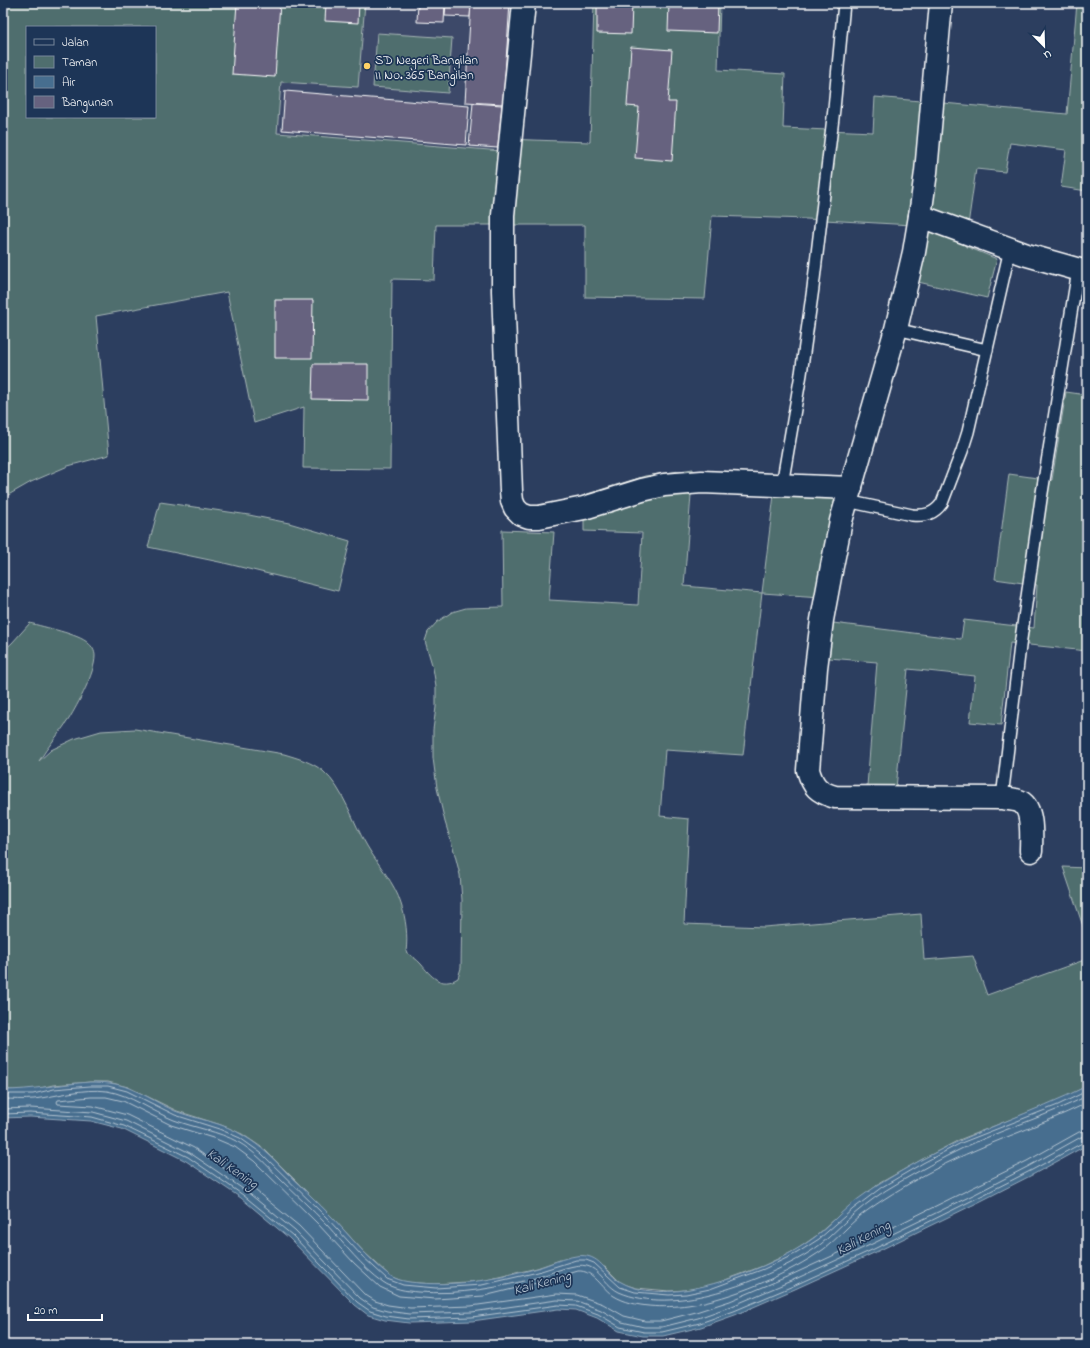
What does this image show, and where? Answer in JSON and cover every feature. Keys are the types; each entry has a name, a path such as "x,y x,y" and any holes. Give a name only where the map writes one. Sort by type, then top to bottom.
{"street":[{"path":"524,3 503,216 503,291 511,491 512,501 515,508 521,514 529,517 539,516 584,508 642,490 664,485 702,482 782,485 849,494"},
{"path":"941,3 928,156 914,252 896,329 849,494 832,566 822,620 817,660 808,770 811,780 816,788 823,794 835,797 1002,798 1021,802 1029,815 1031,851"},
{"path":"920,216 1010,249 1083,271"}],"lane":[{"path":"782,485 801,374 813,288 834,109 844,3"},
{"path":"849,494 912,515 923,516 931,514 938,509 946,495 968,432 1010,249"},
{"path":"1002,798 1020,646 1042,498 1083,271"},
{"path":"896,329 987,350"}],"shaded area":[{"name":"SD Negeri Bangilan II No. 365 Bangilan","path":"230,3 513,3 502,151 220,129"}],"green space":[{"path":"3,3 365,3 358,87 281,82 277,133 502,151 503,139 590,142 594,3 720,3 718,70 785,74 783,128 873,132 875,97 1067,114 1077,3 1087,3 1087,191 1061,187 1066,150 1010,143 1005,172 976,169 965,246 997,259 987,298 901,278 912,225 807,219 712,216 705,299 585,297 585,225 436,225 434,280 392,279 390,469 303,468 304,407 254,423 227,292 96,316 109,455 68,466 31,482 3,498"},
{"path":"377,33 452,38 448,93 373,87"},
{"path":"1066,392 1087,395 1087,651 1010,643 1001,725 970,722 975,676 908,669 896,788 867,786 877,662 829,658 833,623 961,639 964,620 1034,628 1037,585 995,579 1009,474 1052,480"},
{"path":"693,469 684,586 762,593 743,755 665,750 660,816 689,819 684,924 764,927 921,914 924,960 973,956 987,995 1087,959 1087,1086 1057,1101 959,1140 880,1183 816,1236 796,1250 763,1266 709,1286 669,1291 636,1288 621,1283 605,1267 560,1260 537,1268 482,1281 435,1284 404,1282 390,1276 364,1252 329,1214 264,1149 242,1134 221,1125 177,1111 128,1087 108,1082 53,1085 32,1090 3,1090 3,651 30,623 69,634 83,640 92,647 95,656 92,671 77,705 69,719 39,761 51,750 74,739 101,731 135,729 284,754 314,765 323,771 337,787 367,846 395,889 404,916 407,934 406,952 418,961 437,980 441,982 452,981 458,978 461,968 462,900 460,875 437,788 433,758 436,686 433,668 425,641 428,632 437,622 452,612 466,608 503,607 502,530 554,532 549,600 638,605 642,533 584,531 584,495 645,476"},
{"path":"774,495 839,498 821,597 762,593"},
{"path":"160,502 249,515 289,523 350,541 338,591 224,563 148,547"},
{"path":"1063,867 1087,868 1087,938"}],"water":[{"name":"Kali Kening","path":"90,1082 110,1083 124,1086 175,1111 219,1124 236,1131 256,1144 272,1158 327,1211 380,1268 399,1280 435,1284 479,1281 538,1268 576,1256 591,1257 597,1260 617,1279 638,1289 673,1291 690,1289 738,1276 772,1262 802,1246 824,1230 849,1206 866,1193 912,1165 962,1140 1087,1086 1087,1145 979,1202 876,1252 735,1315 701,1327 663,1336 643,1336 619,1331 597,1318 576,1310 558,1309 472,1321 409,1323 385,1320 368,1315 355,1305 289,1238 241,1198 186,1161 122,1129 91,1121 30,1117 3,1118 3,1090"}],"building":[{"path":"237,3 280,3 275,77 232,74"},
{"path":"326,3 359,3 358,23 325,21"},
{"path":"418,3 445,3 444,23 417,22"},
{"path":"446,3 471,4 470,17 445,16"},
{"path":"471,3 510,3 503,104 465,102"},
{"path":"597,3 632,3 631,34 597,33"},
{"path":"669,3 718,3 717,33 668,31"},
{"path":"631,47 672,50 668,102 676,102 672,161 635,158 639,107 627,106"},
{"path":"285,91 469,106 466,145 282,130"},
{"path":"473,103 502,105 498,148 469,146"},
{"path":"275,300 313,300 312,358 275,358"},
{"path":"313,364 368,364 368,400 312,399"}],"place":[{"name":"SD Negeri Bangilan II No. 365 Bangilan","path":"367,66"}]}
